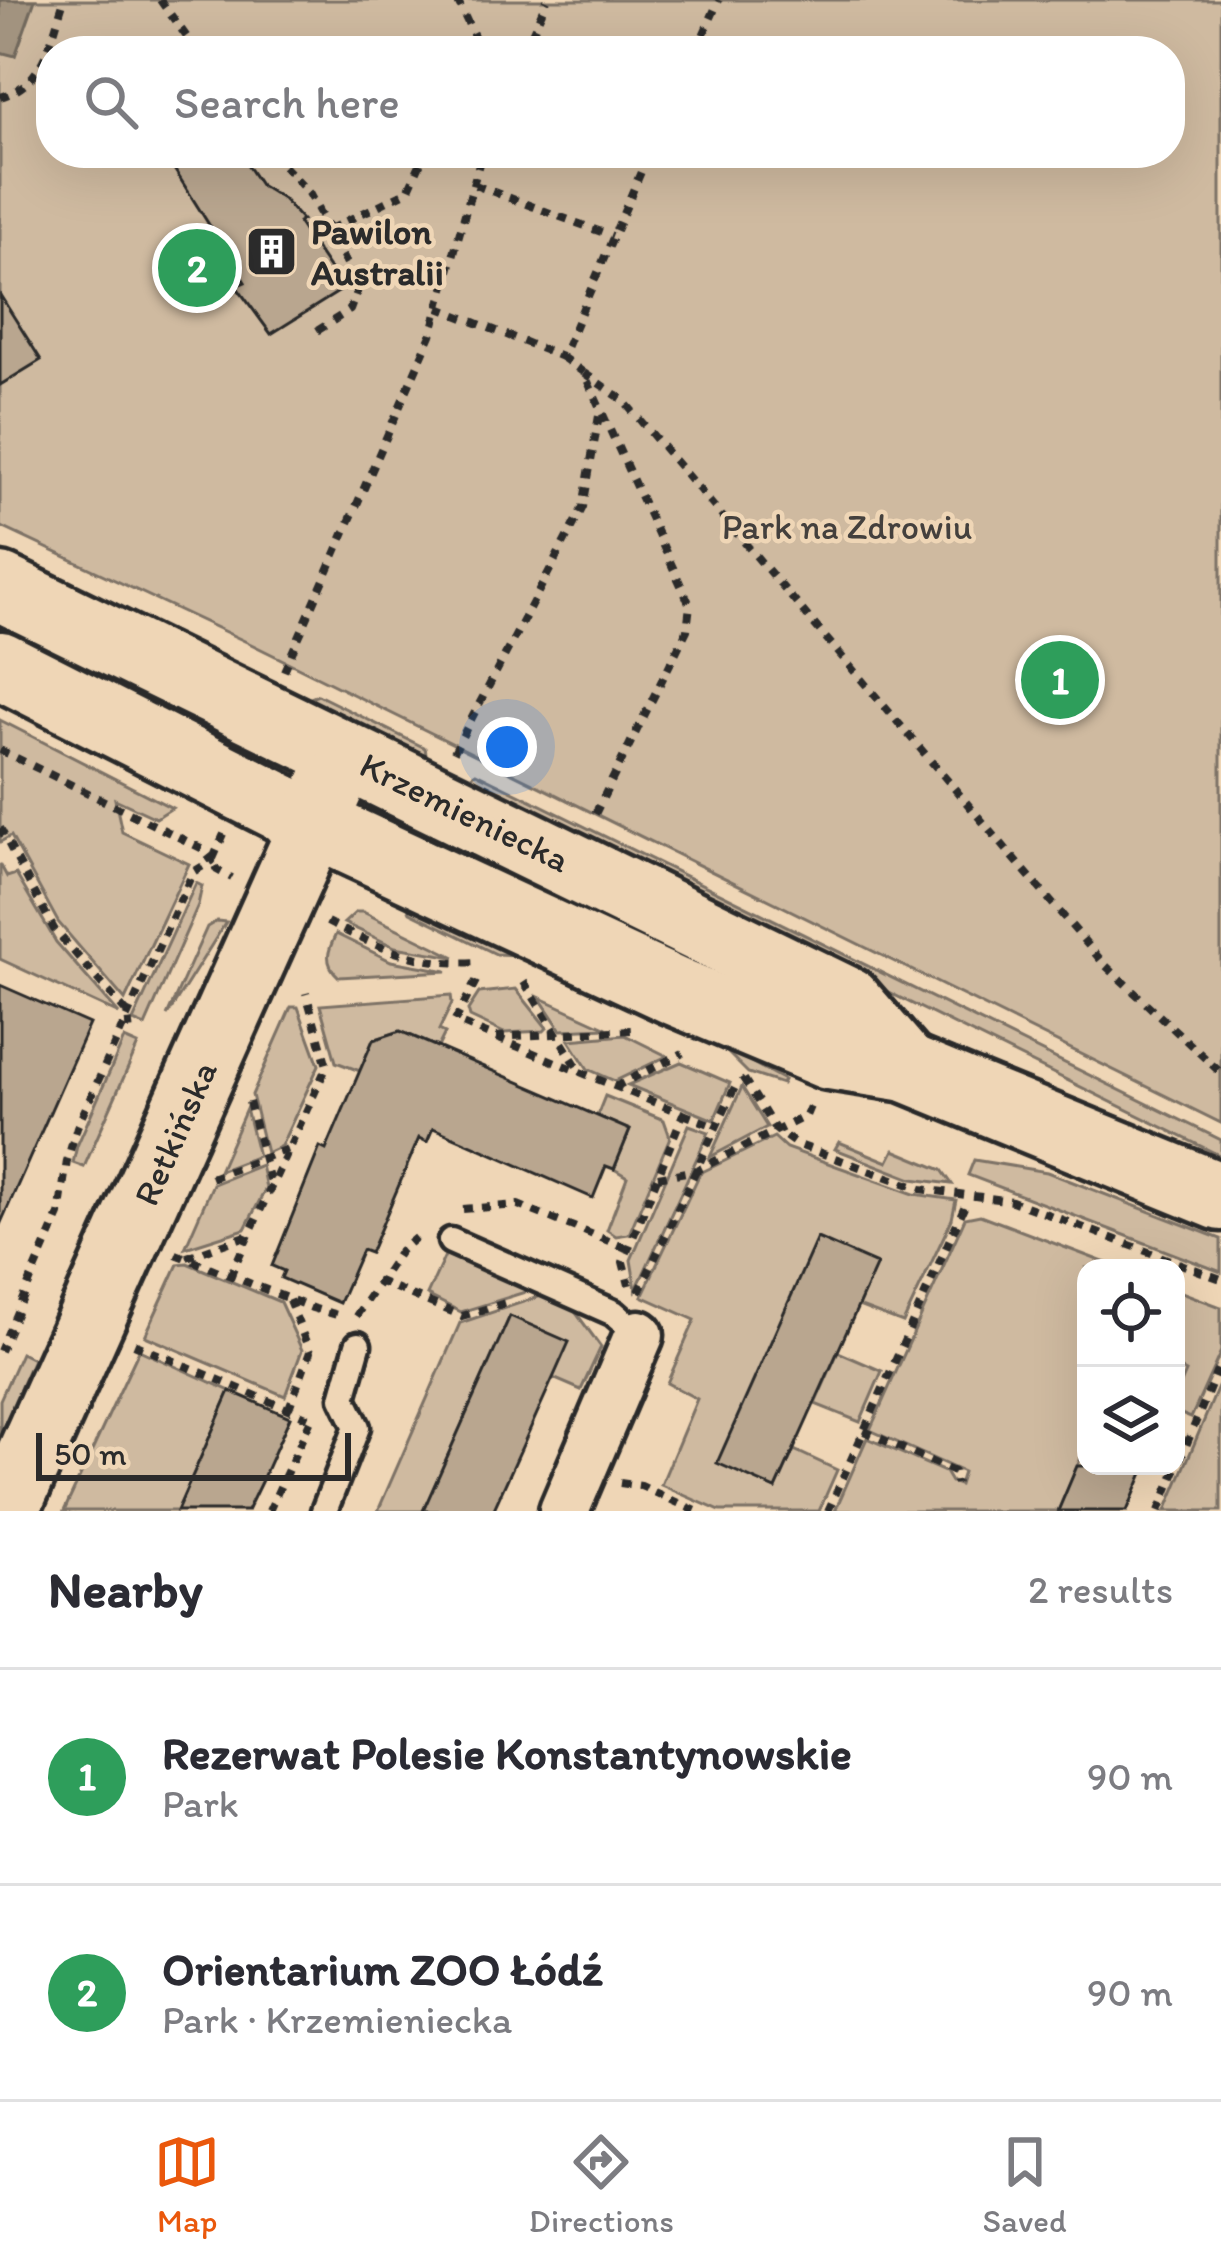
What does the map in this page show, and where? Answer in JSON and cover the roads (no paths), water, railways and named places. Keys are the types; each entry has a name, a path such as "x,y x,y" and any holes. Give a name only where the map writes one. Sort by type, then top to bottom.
{"main road":[{"name":"Krzemieniecka","path":"0,587 848,1001 906,1068"},
{"name":"Krzemieniecka","path":"0,665 312,823 674,991 829,1056 906,1068 1221,1197"},
{"name":"Retkińska","path":"4,1511 345,754"}],"street":[{"path":"572,1493 638,1335"}],"lane":[{"path":"451,1241 614,1313 638,1335"},
{"path":"324,1511 357,1427 345,1407 343,1391 358,1345"}],"place":[{"name":"Pawilon Australii","path":"272,252"},
{"name":"Orientarium ZOO Łódź","path":"197,268"},
{"name":"Rezerwat Polesie Konstantynowskie","path":"1060,680"}],"park label":[{"name":"Park na Zdrowiu","path":"847,526"}]}
